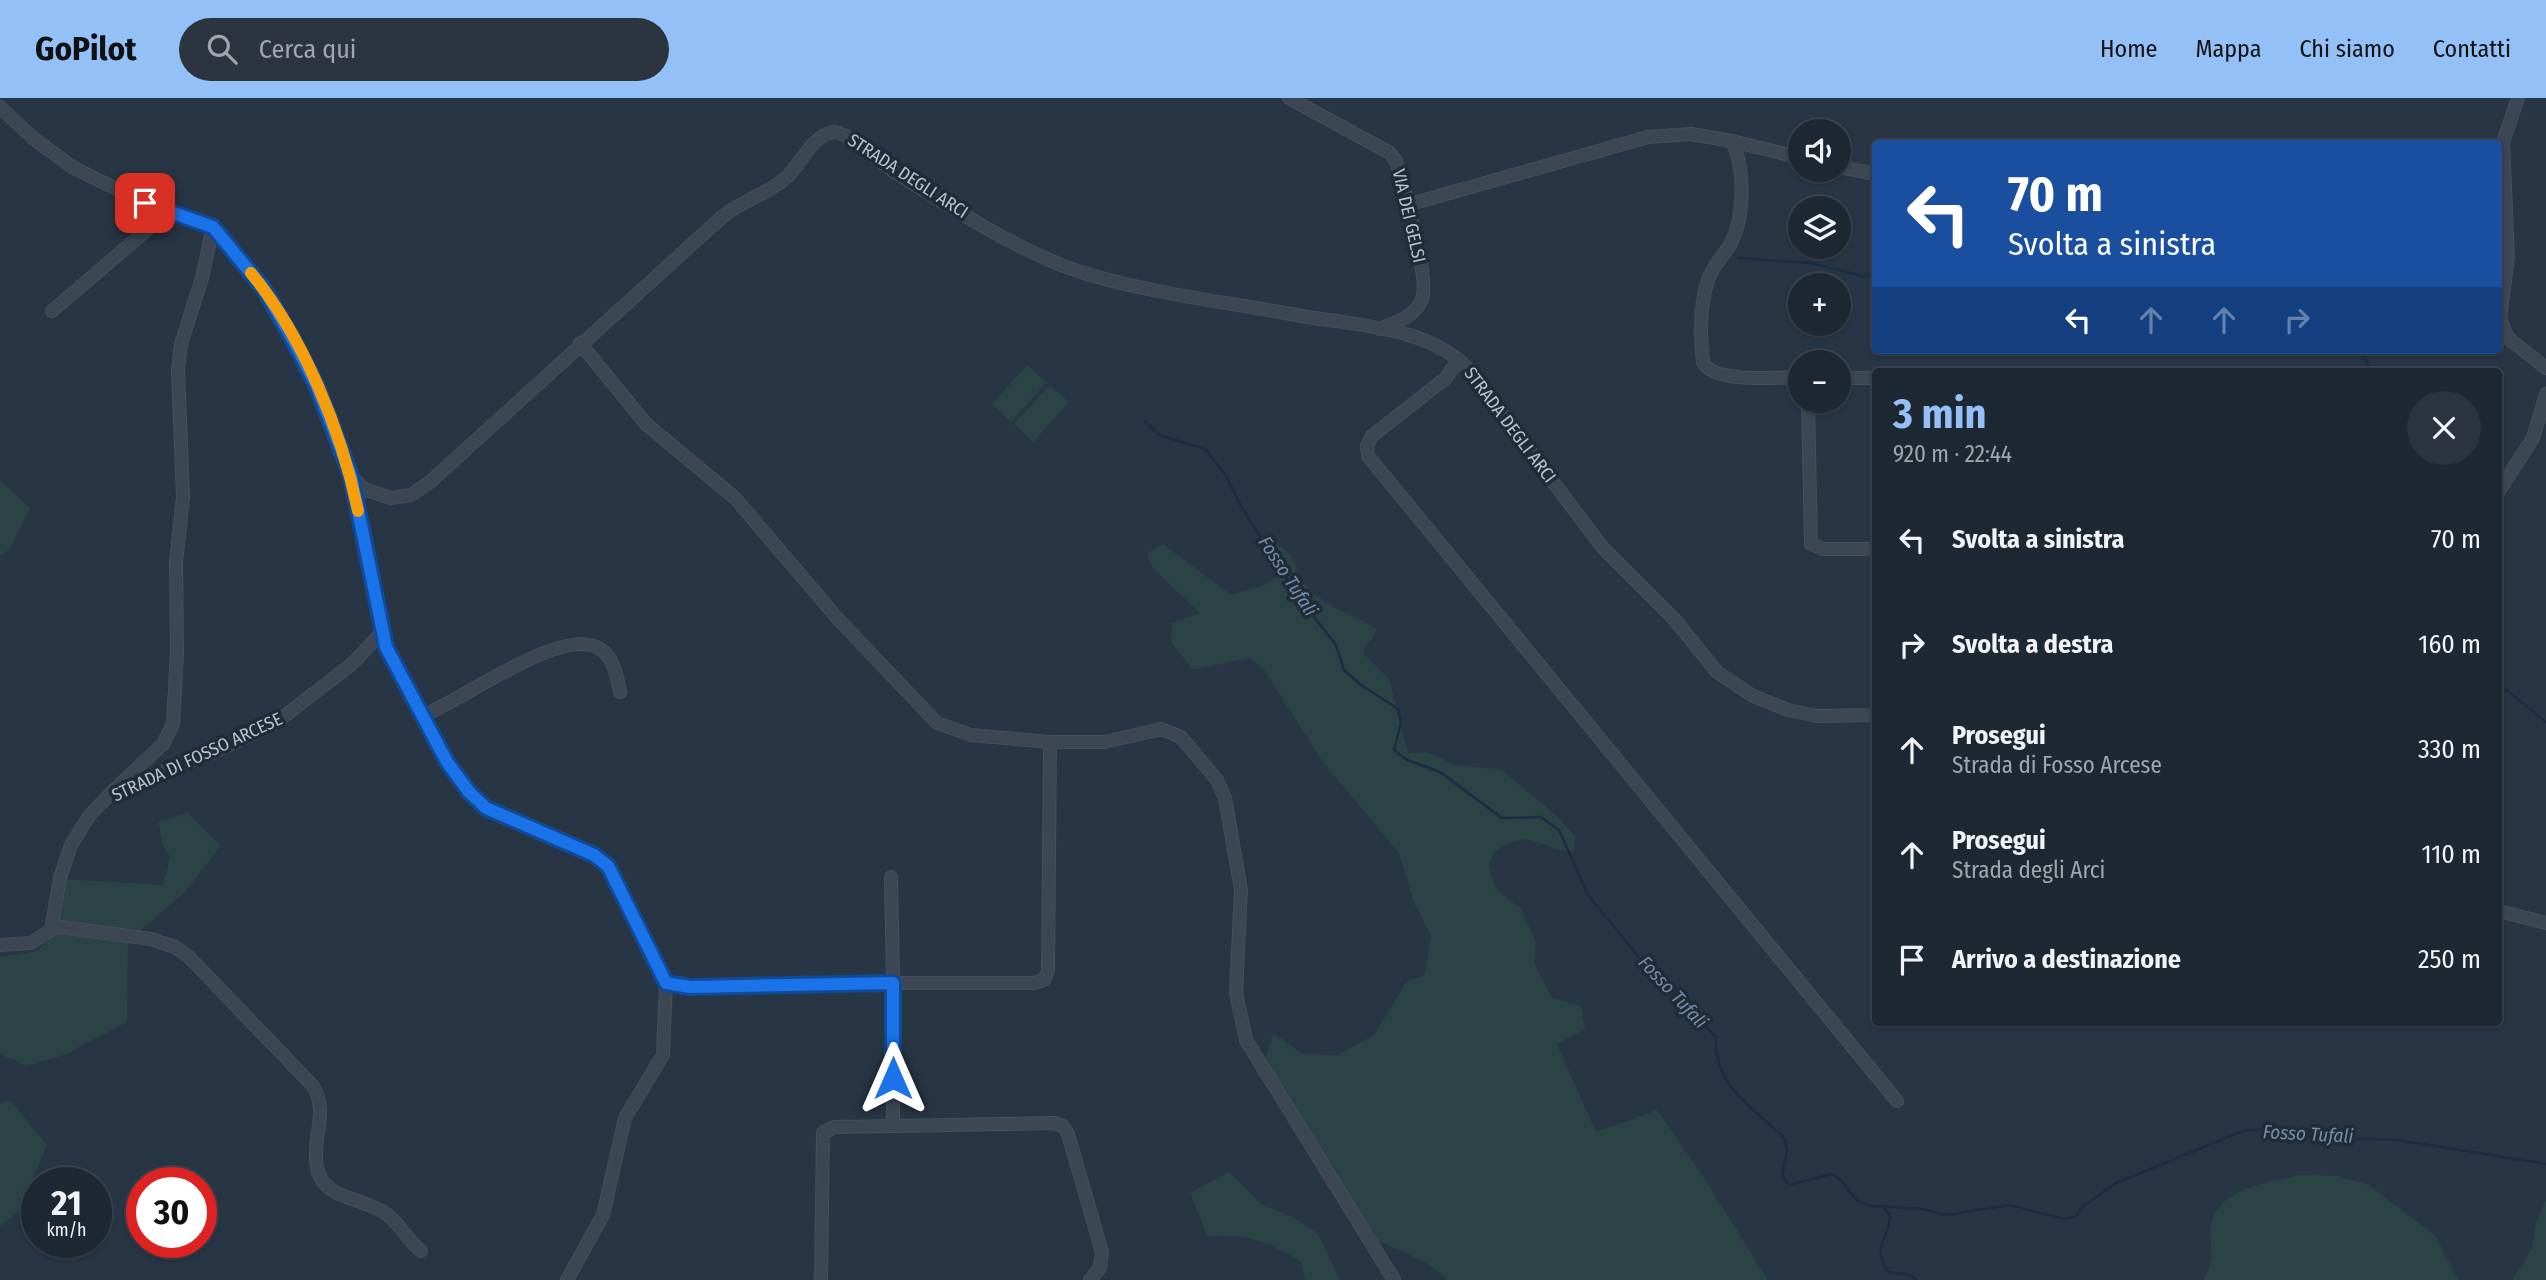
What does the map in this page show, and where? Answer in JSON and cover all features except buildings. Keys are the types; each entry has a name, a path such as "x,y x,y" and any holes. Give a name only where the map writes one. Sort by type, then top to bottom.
{"street":[{"name":"VIA DEI GELSI","path":"1289,98 1393,155 1422,268 1423,296 1412,313 1379,330"},
{"path":"2502,304 2508,257 2503,142 2518,98"},
{"path":"0,107 34,139 74,168 168,212 213,227 259,282 312,376 351,476 376,585 382,632 397,671 447,762 477,802 495,813 594,855 608,866 666,983 663,1055 626,1115 603,1215 567,1280"},
{"name":"STRADA DEGLI ARCI","path":"351,476 362,487 378,495 398,498 414,494 454,461 580,342 734,207 784,179 818,140 832,132 842,134 907,179 1066,267 1134,285 1379,330 1425,342 1458,360 1603,548 1680,626 1717,672 1759,699 1796,712 1816,716 1872,715"},
{"path":"1407,205 1648,137 1691,134 1788,155"},
{"path":"1732,141 1740,169 1738,223 1733,239 1707,282 1703,315 1703,362 1708,370 1721,375 1788,377"},
{"path":"1851,169 1872,173"},
{"path":"52,312 168,212"},
{"path":"114,791 163,744 173,724 177,652 176,563 183,491 178,370 181,344 202,278 213,227"},
{"path":"2502,324 2508,338 2546,368"},
{"path":"580,342 646,424 735,498 830,610 930,717 962,734 1050,742 1105,742 1161,729 1181,737 1219,783 1225,798 1241,890 1236,993 1241,1028 1251,1052 1394,1280"},
{"path":"1458,360 1446,378 1372,436 1367,446 1368,456 1897,1101"},
{"path":"1851,378 1872,378"},
{"path":"2502,486 2533,438 2546,394"},
{"path":"1808,413 1811,544 1822,549 1872,550"},
{"name":"STRADA DI FOSSO ARCESE","path":"52,926 60,878 71,845 89,816 114,791 215,752 274,724 352,664 382,632"},
{"path":"422,716 526,662 578,643 594,645 607,654 620,692"},
{"path":"666,983 690,987 1034,983 1046,978 1050,742"},
{"path":"891,877 893,1126"},
{"path":"2502,912 2546,923"},
{"path":"0,945 18,946 36,941 52,926 156,940 185,954 313,1086 321,1110 316,1164 326,1186 335,1194 385,1212 421,1251"},
{"path":"821,1280 823,1133 834,1127 1054,1123 1063,1126 1068,1134 1102,1252 1101,1265 1090,1280"}],"green space":[{"path":"1027,365 1047,382 1011,422 992,404"},
{"path":"1050,385 1069,402 1033,442 1014,424"},
{"path":"0,480 30,508 9,550 0,556"},
{"path":"1276,543 1289,554 1302,580 1322,600 1377,629 1363,653 1389,679 1408,753 1427,752 1455,765 1502,770 1557,816 1575,836 1574,852 1519,840 1493,852 1489,866 1495,888 1520,908 1536,941 1534,963 1552,998 1581,1006 1585,1029 1557,1044 1596,1132 1657,1110 1705,1179 1768,1280 1448,1280 1428,1264 1373,1238 1265,1060 1273,1033 1303,1054 1338,1055 1374,1035 1407,981 1425,975 1431,936 1414,903 1399,853 1322,761 1263,668 1249,658 1193,670 1171,642 1172,623 1200,613 1153,569 1146,554 1163,544 1231,595 1264,585 1277,577 1269,550"},
{"path":"188,813 221,846 183,894 128,941 127,1022 64,1055 26,1066 0,1054 0,957 37,951 54,934 64,879 163,885 170,857 162,843 158,822"},
{"path":"10,1100 47,1145 38,1167 21,1167 21,1207 19,1212 0,1226 0,1103"},
{"path":"1229,1172 1260,1203 1298,1220 1318,1234 1340,1280 1305,1280 1301,1262 1256,1240 1221,1235 1207,1236 1190,1193"},
{"path":"2299,1175 2337,1176 2369,1185 2435,1235 2458,1280 2203,1280 2211,1257 2212,1222 2225,1201 2248,1188"},
{"path":"2546,1200 2546,1280 2512,1280 2532,1248 2536,1222"}],"waterway":[{"path":"1738,258 1811,263 1862,276 1872,275"},
{"path":"2360,354 2370,368"},
{"name":"Fosso Tufali","path":"1145,421 1159,435 1205,449 1225,474 1241,506 1296,594 1336,645 1344,670 1361,685 1398,709 1401,723 1394,750 1407,760 1440,772 1502,818 1541,817 1559,830 1588,895 1651,972 1716,1037 1717,1054 1728,1083 1785,1139 1787,1151 1782,1177 1789,1185 1832,1174 1840,1179 1857,1201 1872,1206 1923,1209 1946,1215 2010,1205 2064,1219 2075,1217 2085,1205 2116,1183 2243,1131 2263,1129 2316,1137 2398,1140 2546,1164"},
{"path":"2502,686 2546,722"},
{"path":"1884,1208 1890,1216 1881,1249 1883,1263 1888,1272 1910,1275 1917,1280"}],"slow traffic":[{"path":"251,273 276,309 317,387 351,476 358,511"}],"route":[{"path":"145,203 213,227 264,289 293,340 317,387 351,476 377,591 386,647 443,754 471,796 495,813 590,853 608,866 666,983 690,987 893,983 893,1078"}]}
